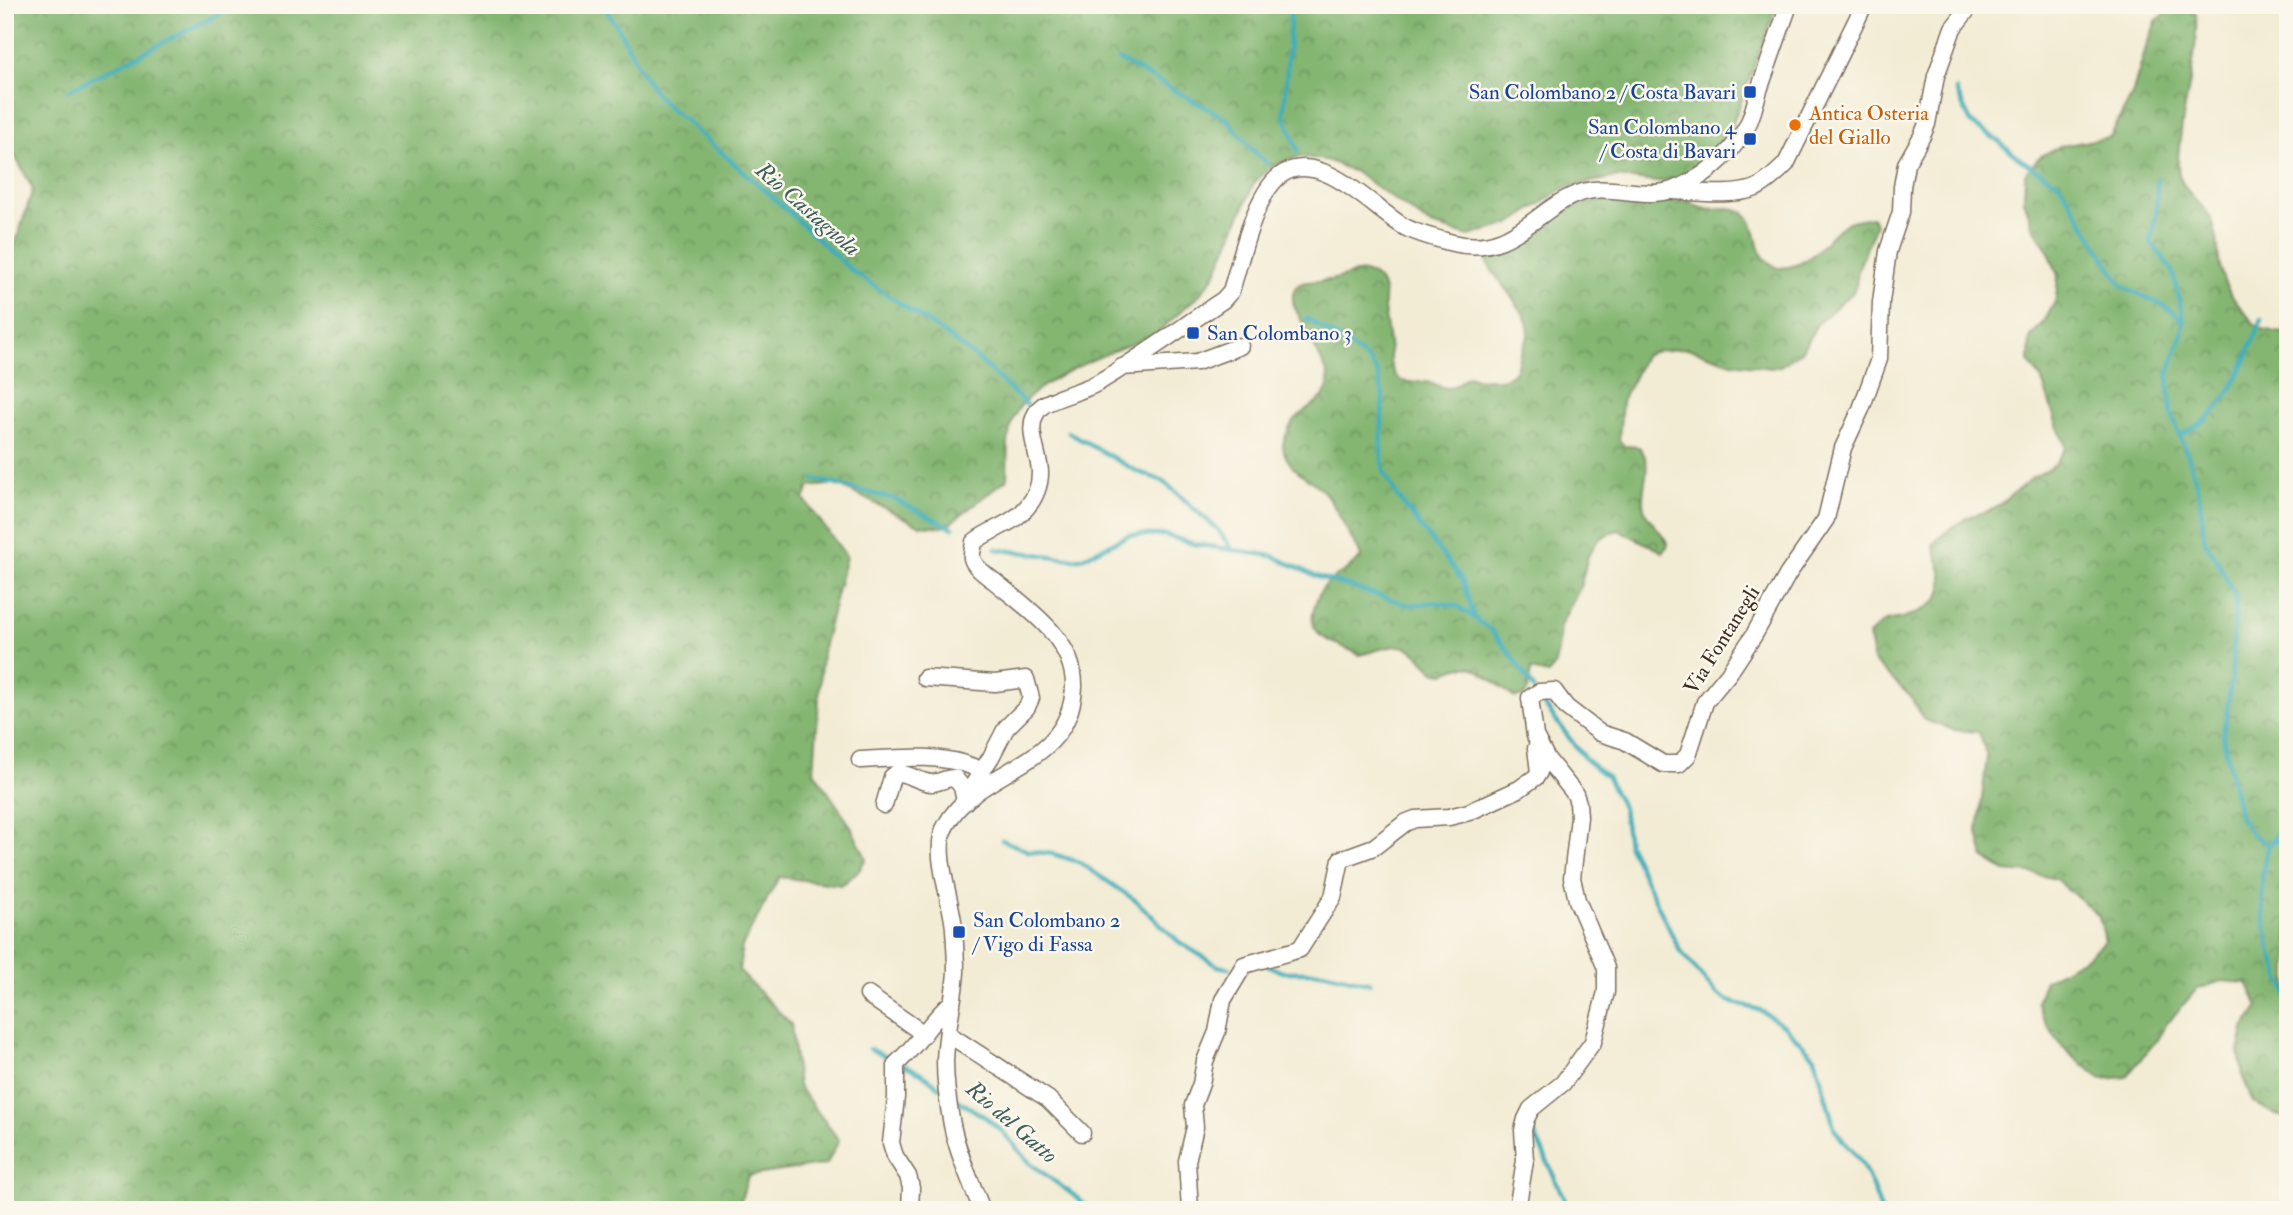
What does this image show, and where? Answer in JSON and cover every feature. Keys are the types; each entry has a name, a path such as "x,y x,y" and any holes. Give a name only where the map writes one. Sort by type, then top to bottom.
{"street":[{"path":"1671,191 1708,171 1746,129 1789,5"},
{"path":"982,1210 953,1126 946,1075 956,971 954,926 941,854 941,839 946,825 968,799 1048,746 1066,722 1074,686 1069,658 1054,634 980,570 972,558 974,542 1027,508 1039,487 1040,472 1032,435 1033,420 1041,407 1097,384 1223,300 1231,291 1261,198 1269,184 1285,172 1308,167 1332,174 1406,228 1456,243 1485,245 1506,239 1567,199 1592,190 1707,193 1756,187 1786,164 1864,5"},
{"name":"Via Fontanegli","path":"1517,1210 1525,1160 1523,1130 1526,1119 1531,1109 1563,1083 1593,1042 1606,992 1606,968 1577,900 1572,878 1579,817 1578,803 1575,794 1552,765 1535,736 1530,698 1539,692 1554,691 1566,707 1600,733 1625,741 1663,764 1679,764 1688,755 1705,702 1730,673 1788,574 1826,519 1843,448 1879,359 1881,302 1888,251 1901,212 1906,164 1927,124 1936,76 1953,28 1971,5"},
{"path":"1122,367 1197,362 1240,346"},
{"path":"925,678 995,683 1026,679 1031,698 1027,707 1006,728 968,799"},
{"path":"1190,1210 1187,1161 1195,1127 1193,1105 1201,1084 1205,1061 1217,1032 1223,1000 1244,965 1300,949 1333,897 1341,859 1374,847 1405,823 1415,819 1449,817 1481,809 1536,777 1540,767 1535,736"},
{"path":"860,760 945,760 976,768 979,777"},
{"path":"884,805 892,777 897,773 934,783 949,777 955,778 968,799"},
{"path":"868,995 924,1034"},
{"path":"910,1210 911,1188 908,1176 895,1156 891,1143 896,1064 912,1050 936,1016 951,1003"},
{"path":"948,1034 1048,1099 1082,1133"}],"green space":[{"path":"5,5 1777,5 1728,136 1703,163 1682,177 1657,182 1617,177 1566,187 1510,224 1469,236 1431,225 1355,172 1329,161 1300,156 1272,166 1254,183 1215,275 1200,294 1156,334 1080,365 1027,399 1017,411 1011,427 1007,479 945,527 919,525 836,484 809,487 804,499 846,556 822,652 814,771 850,825 866,858 860,869 842,885 779,877 742,946 739,971 791,1024 798,1086 839,1140 827,1164 748,1176 738,1210 5,1210 5,256 11,257 33,189 9,145 5,128"},
{"path":"2177,6 2196,14 2195,52 2179,144 2181,180 2210,217 2217,238 2222,275 2232,297 2258,328 2281,333 2288,329 2288,1118 2276,1115 2253,1102 2243,1077 2239,1051 2245,1026 2259,1006 2247,983 2222,981 2197,989 2126,1077 2102,1079 2056,1038 2037,1002 2045,980 2086,958 2105,940 2099,916 2056,879 2005,871 1984,858 1978,832 1987,757 1979,732 1954,730 1924,720 1910,696 1873,661 1869,635 1886,621 1918,612 1937,600 1942,583 1933,544 1971,516 1994,509 2032,478 2054,466 2066,447 2042,380 2029,362 2030,338 2045,320 2056,300 2058,276 2050,254 2032,224 2024,200 2025,174 2040,156 2062,146 2110,137 2132,95 2157,20"},
{"path":"1633,198 1691,202 1703,208 1738,210 1750,219 1763,256 1778,268 1790,267 1809,258 1848,222 1872,217 1876,224 1858,270 1853,292 1817,324 1801,352 1780,366 1771,368 1732,363 1687,348 1652,352 1644,356 1622,401 1619,440 1624,446 1639,447 1643,453 1647,466 1644,509 1668,545 1663,552 1619,530 1597,541 1588,556 1580,588 1560,626 1554,667 1548,674 1531,670 1528,690 1524,696 1515,698 1471,667 1439,673 1409,648 1395,646 1359,655 1319,635 1312,620 1322,589 1361,557 1330,499 1294,468 1285,455 1283,442 1293,422 1320,399 1328,385 1328,374 1294,306 1295,289 1305,282 1327,281 1359,273 1370,274 1382,285 1384,291 1390,363 1400,380 1429,382 1448,388 1454,387 1468,376 1500,379 1511,375 1516,369 1528,338 1528,324 1517,303 1486,259 1557,213 1578,205"}],"waterway":[{"path":"69,90 237,5"},
{"name":"Rio Castagnola","path":"603,5 647,82 671,110 776,200 851,270 979,360 1027,405"},
{"path":"1291,5 1284,114 1298,151"},
{"path":"1119,60 1227,119 1257,155 1268,163"},
{"path":"1956,90 1971,123 2021,160 2060,184 2122,286 2166,307 2183,320"},
{"path":"2157,179 2156,215 2150,241 2172,270 2184,320 2168,375 2171,413 2189,458 2199,493 2205,542 2218,561 2236,600 2231,682 2223,737 2240,818 2252,834 2268,845"},
{"path":"1306,318 1360,353 1377,372 1383,395 1381,452 1384,472 1397,496 1462,580 1474,616"},
{"path":"2179,436 2207,419 2223,401 2242,367 2262,319"},
{"name":"Rio Castagnola","path":"1068,432 1136,471 1163,481 1218,530 1232,549"},
{"path":"814,479 894,499 953,528"},
{"path":"996,549 1074,559 1084,557 1129,535 1165,535 1194,544 1273,556 1315,576 1409,605 1436,602 1457,606 1491,630 1534,689"},
{"path":"1539,698 1586,760 1607,777 1623,809 1628,844 1680,951 1716,993 1728,1001 1760,1010 1784,1026 1815,1057 1834,1127 1862,1164 1881,1210"},
{"path":"2288,821 2268,847 2262,884 2262,903 2269,942 2288,995"},
{"path":"1002,840 1028,851 1053,854 1079,862 1135,900 1179,942 1218,966 1229,968"},
{"path":"2271,842 2288,841"},
{"path":"1267,965 1282,972 1322,972 1370,983"},
{"name":"Rio del Gatto","path":"869,1049 894,1060"},
{"name":"Rio del Gatto","path":"902,1064 921,1073 942,1089"},
{"name":"Rio del Gatto","path":"951,1096 985,1117 1002,1131 1031,1164 1090,1210"},
{"path":"1531,1126 1571,1210"}],"place":[{"name":"San Colombano 2 / Costa Bavari","path":"1750,92"},
{"name":"Antica Osteria del Giallo","path":"1795,125"},
{"name":"San Colombano 4 / Costa di Bavari","path":"1750,139"},
{"name":"San Colombano 3","path":"1193,333"},
{"name":"San Colombano 2 / Vigo di Fassa","path":"959,932"}]}
